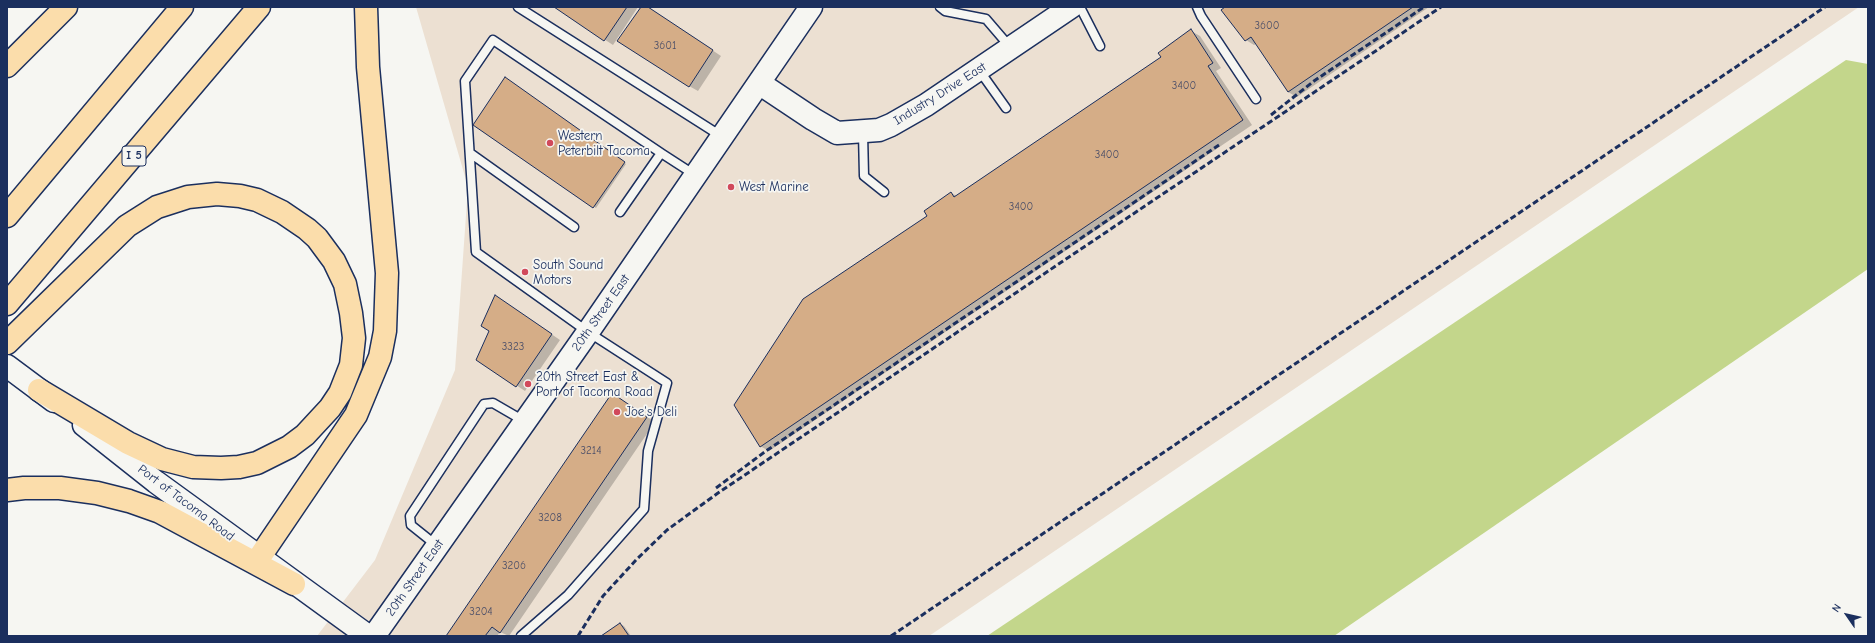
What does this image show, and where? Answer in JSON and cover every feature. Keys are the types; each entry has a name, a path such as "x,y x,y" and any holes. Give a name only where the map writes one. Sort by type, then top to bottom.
{"highway":[{"path":"7,66 66,7"},
{"path":"7,216 182,7"},
{"name":"I 5","path":"7,304 259,7"},
{"path":"259,558 356,415 380,357 385,331 387,273 368,67 366,7"},
{"path":"7,343 127,226 157,207 188,197 217,194 240,196 257,200 282,212 307,228 317,238 334,261 345,284 354,338 351,365 340,393 323,416 305,435 289,447 257,463 239,467 194,467 162,459 128,443 39,390"},
{"path":"7,490 24,488 60,488 97,493 129,501 160,512 294,584"}],"main road":[{"name":"20th Street East","path":"374,636 588,332 811,7"},
{"name":"Industry Drive East","path":"759,83 837,133 879,130 891,125 926,105 1071,7"},
{"name":"Port of Tacoma Road","path":"7,366 156,482 294,584 368,636"}],"lane":[{"path":"518,7 722,137"},
{"path":"940,7 945,11 986,19 1011,48"},
{"path":"1080,7 1100,46"},
{"path":"1197,7 1200,16 1256,99"},
{"path":"521,636 568,595 644,509 648,451 667,383 588,332 476,252 465,81 493,40 695,175"},
{"path":"979,69 1006,108"},
{"path":"863,132 864,176 884,192"},
{"path":"620,212 661,152"},
{"path":"470,153 574,227"},
{"path":"437,546 411,525 410,516 484,404 493,403 524,422"}],"shaded area":[{"path":"416,7 1859,7 929,636 317,636 375,560 455,370 468,187"}],"green space":[{"path":"1846,60 1868,64 1868,269 1334,636 987,636"}],"building":[{"path":"554,7 627,7 604,41"},
{"path":"641,7 648,7 713,50 689,87 617,41"},
{"path":"1225,7 1413,7 1288,92 1251,37 1245,41 1221,10"},
{"path":"1191,29 1213,63 1208,66 1243,120 760,447 734,405 803,299 927,216 924,211 951,192 954,197 1161,57 1158,53"},
{"name":"Western Peterbilt Tacoma","path":"505,77 625,162 593,208 473,125"},
{"path":"495,295 552,334 516,387 476,360 489,331 481,326"},
{"path":"612,393 647,417 500,633 492,627 485,636 446,636"},
{"path":"620,623 629,636 601,636"}],"railway":[{"path":"1271,115 1314,81 1424,7"},
{"path":"578,636 603,596 636,560 667,530 718,493 1441,7"},
{"path":"891,636 1825,7"},
{"path":"716,488 766,451 1219,145"}],"place":[{"name":"Western Peterbilt Tacoma","path":"550,143"},
{"name":"West Marine","path":"731,187"},
{"name":"South Sound Motors","path":"525,272"},
{"name":"20th Street East & Port of Tacoma Road","path":"528,384"},
{"name":"Joe's Deli","path":"617,412"}]}
